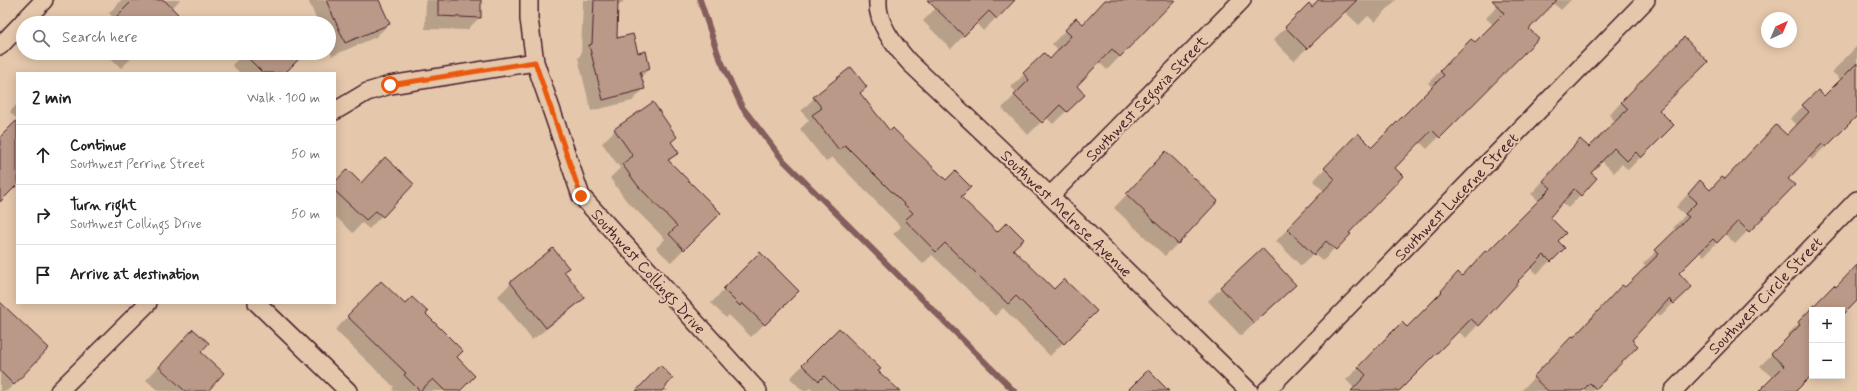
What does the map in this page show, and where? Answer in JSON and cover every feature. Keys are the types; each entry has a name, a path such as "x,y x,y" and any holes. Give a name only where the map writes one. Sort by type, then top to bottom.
{"street":[{"path":"29,16 44,0"},
{"name":"Southwest Collings Drive","path":"529,0 529,19 535,62 581,196 758,391"},
{"name":"Southwest Melrose Avenue","path":"878,0 881,18 887,32 896,47 909,62 1050,196 1249,391"},
{"name":"Southwest Segovia Street","path":"1050,196 1242,0"},
{"name":"Southwest Lucerne Street","path":"1266,391 1646,0"},
{"path":"0,46 16,29"},
{"path":"336,110 367,92 390,85 535,62"},
{"name":"Southwest Circle Street","path":"1673,391 1857,200"},
{"path":"59,391 147,304"},
{"path":"258,304 348,391"}],"building":[{"path":"133,0 164,0 178,14 176,16 117,16"},
{"path":"326,0 379,0 390,24 345,43 336,23 336,16 333,16"},
{"path":"438,0 481,0 481,18 438,16"},
{"path":"594,0 618,0 617,38 633,34 638,53 646,51 650,69 640,72 645,89 603,100 589,45 592,44"},
{"path":"927,0 1015,0 997,19 989,11 964,36"},
{"path":"1105,0 1175,0 1120,57 1112,49 1077,86 1085,95 1067,112 1060,105 1042,123 1014,95 1029,80 1023,73 1044,53 1050,59 1071,36 1065,30 1076,18 1083,24"},
{"path":"1318,0 1357,0 1307,49 1285,27 1309,3 1312,7"},
{"path":"1492,0 1557,0 1529,29 1539,38 1440,138 1432,130 1395,168 1403,176 1349,233 1351,234 1336,250 1326,241 1314,255 1287,229 1335,179 1324,168 1358,133 1372,147 1444,75 1440,71 1471,39 1475,42 1504,13"},
{"path":"1684,37 1708,62 1659,110 1674,125 1641,158 1636,152 1627,161 1614,148 1591,173 1597,178 1581,196 1574,189 1550,217 1566,233 1558,241 1565,248 1551,262 1544,255 1518,281 1519,282 1479,326 1471,319 1399,391 1351,391 1366,375 1358,367 1402,322 1407,327 1442,292 1441,291 1458,272 1462,276 1485,251 1487,252 1551,188 1543,181 1580,139 1589,147 1628,109 1621,102"},
{"path":"250,60 298,60 286,72 262,72"},
{"path":"1857,63 1857,116 1826,147 1822,144 1788,179 1795,185 1749,232 1738,221 1717,243 1713,239 1679,273 1692,287 1674,304 1669,299 1632,340 1638,346 1596,389 1590,383 1582,391 1548,391 1533,377 1572,336 1574,337 1622,285 1625,287 1659,254 1655,250 1689,217 1685,214 1697,202 1688,194 1700,180 1710,190 1722,177 1725,179 1776,125 1787,135 1809,112 1802,105 1818,90 1824,96"},
{"path":"851,67 867,87 860,93 890,131 893,128 946,180 955,171 971,187 961,197 997,232 1007,222 1024,239 1013,249 1054,289 1064,279 1097,311 1064,344 1016,296 1008,304 945,243 936,252 905,220 913,213 845,145 839,150 812,115 822,108 813,97"},
{"path":"653,102 677,137 671,142 679,153 668,160 721,213 684,250 669,234 677,226 638,186 622,164 633,156 614,129"},
{"path":"16,121 16,186 0,202 0,137"},
{"path":"1166,151 1218,201 1178,244 1126,194"},
{"path":"385,157 414,184 383,217 376,211 366,220 336,192 336,181 347,169 361,183"},
{"path":"553,248 569,268 564,271 585,298 546,328 510,282"},
{"path":"1262,248 1296,285 1254,323 1220,287"},
{"path":"760,252 799,291 765,325 742,303 740,306 723,289"},
{"path":"1857,265 1857,301 1845,313 1845,307 1813,307 1834,285 1836,287"},
{"path":"381,281 405,304 412,297 428,312 426,314 463,351 457,357 475,376 460,391 445,391 433,379 420,391 404,375 406,373 347,316"},
{"path":"0,302 49,348 14,385 0,371"},
{"path":"1809,311 1809,378 1796,391 1759,391 1784,366 1771,354 1800,325 1798,322"},
{"path":"839,328 881,369 878,371 900,391 839,391 824,376 819,381 802,365"},
{"path":"193,329 209,343 201,352 224,373 208,391 185,391 159,367"},
{"path":"660,365 673,378 662,391 636,391"},
{"path":"1148,370 1169,391 1127,391"}],"waterway":[{"path":"700,0 718,54 742,107 783,160 1014,391"}],"route":[{"path":"390,85 535,62 581,196"}]}
